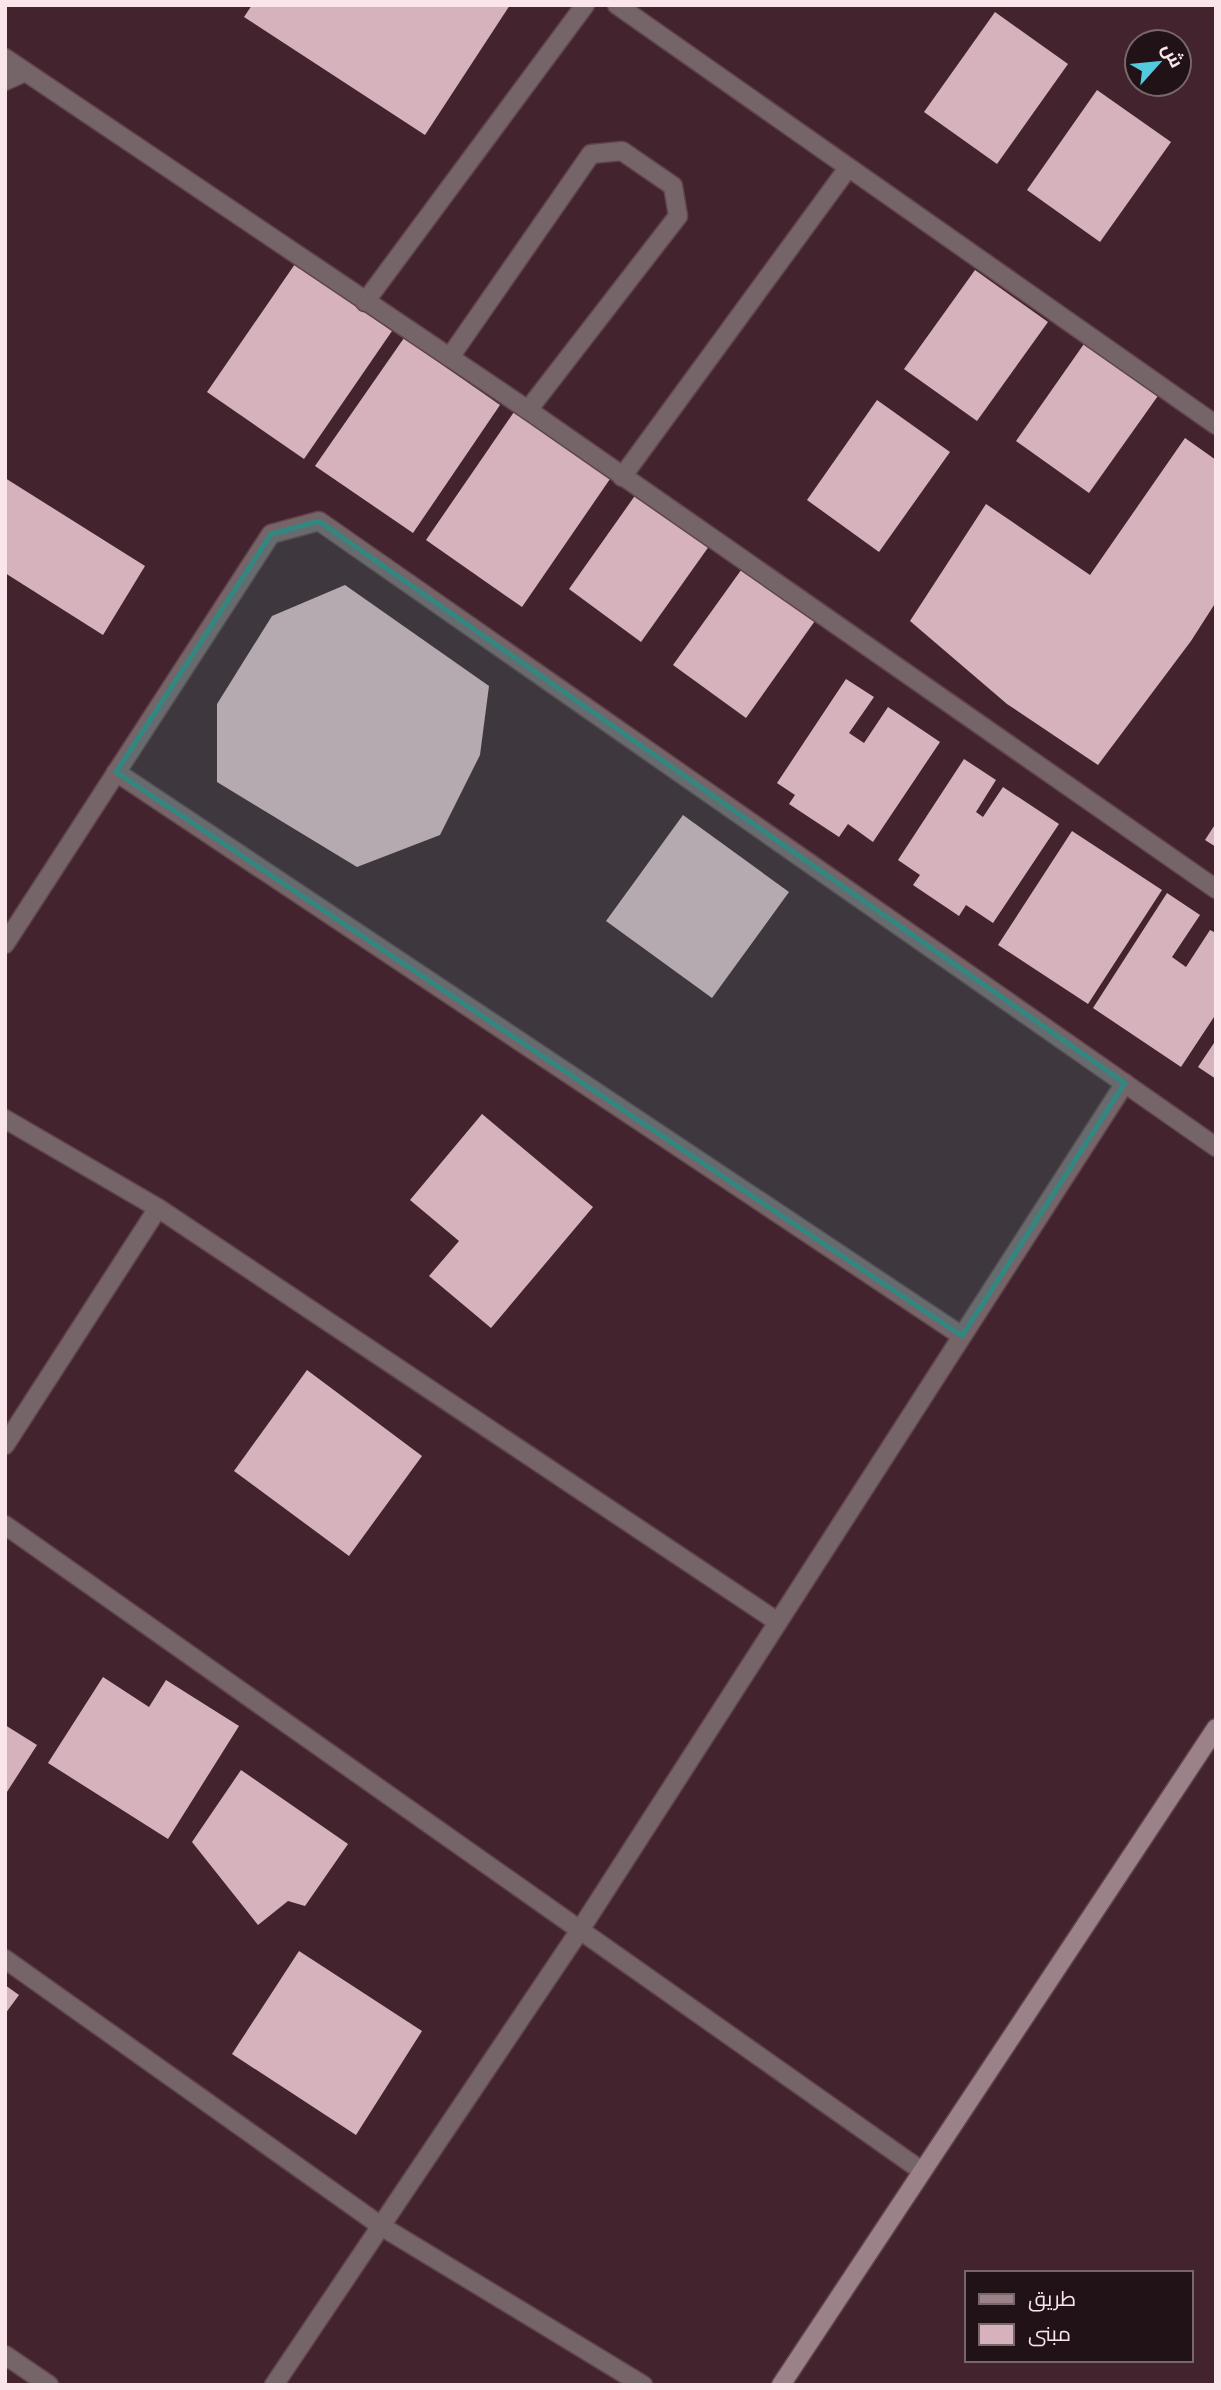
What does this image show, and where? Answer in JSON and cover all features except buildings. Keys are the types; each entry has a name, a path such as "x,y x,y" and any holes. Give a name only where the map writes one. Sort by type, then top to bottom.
{"street":[{"path":"365,302 585,5"},
{"path":"622,6 848,168 1216,425"},
{"path":"5,58 528,410 1216,888"},
{"path":"5,81 25,72"},
{"path":"450,357 591,154 622,151 673,186 678,216 528,410"},
{"path":"622,477 848,168"},
{"path":"5,944 271,534 318,521 1216,1147"},
{"path":"116,772 962,1336"},
{"path":"274,2385 580,1930 1125,1083"},
{"path":"5,1119 158,1208 778,1622"},
{"path":"5,1446 158,1208"},
{"path":"5,1525 922,2171"},
{"path":"781,2385 1216,1728"},
{"path":"5,1959 381,2226 643,2385"},
{"path":"5,2355 49,2385"}],"highlighted area":[{"path":"319,521 1125,1083 962,1336 116,772 271,534"}]}
